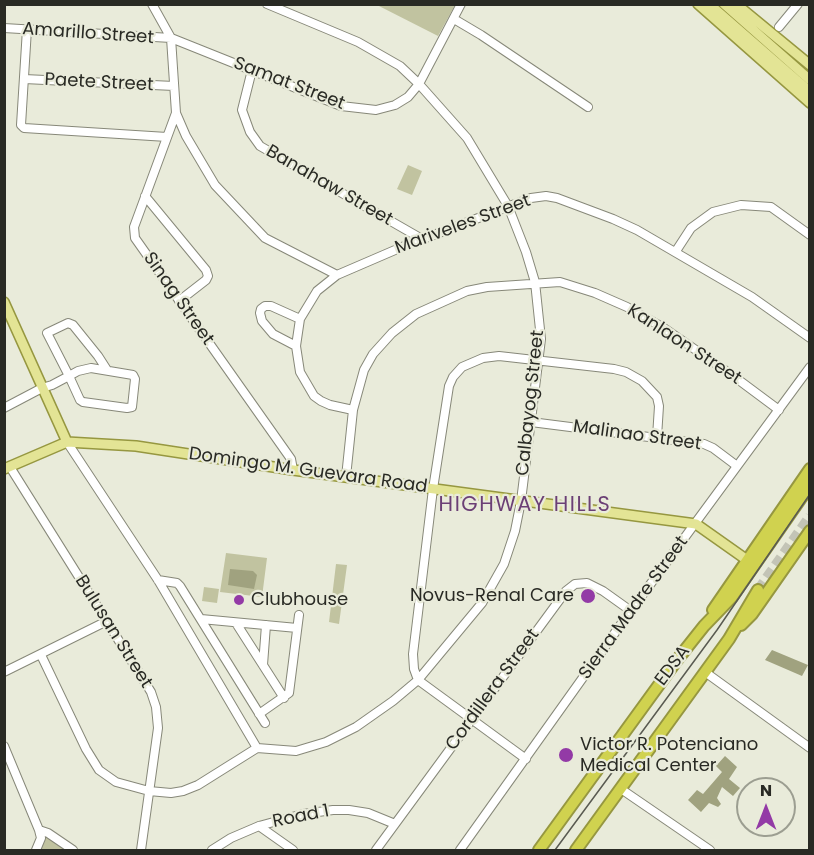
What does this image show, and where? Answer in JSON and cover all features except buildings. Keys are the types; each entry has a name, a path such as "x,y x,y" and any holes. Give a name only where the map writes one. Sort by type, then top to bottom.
{"highway":[{"path":"704,626 810,469"},
{"name":"EDSA","path":"539,850 704,626 732,597 810,485"},
{"path":"729,639 752,614 810,531"},
{"name":"EDSA","path":"576,850 729,639 759,590"}],"main road":[{"path":"698,4 810,103"},
{"path":"709,4 781,61 810,80"},
{"path":"724,4 810,92"},
{"path":"736,4 810,65"},
{"path":"5,305 67,442"},
{"name":"Domingo M. Guevara Road","path":"7,468 67,442 136,446 293,470 696,524 747,560"}],"street":[{"path":"152,4 171,38 176,113 186,136 215,185 260,234 337,275"},
{"name":"Calbayog Street","path":"257,748 296,752 326,742 368,719 418,680 482,603 496,580 511,546 521,501 541,339 535,282 526,252 508,206 466,138 420,84 400,66 358,42 267,4"},
{"name":"Samat Street","path":"171,38 341,106 376,110 395,105 408,97 420,84 461,4"},
{"path":"779,27 798,4"},
{"path":"453,19 481,35 588,107"},
{"name":"Amarillo Street","path":"4,28 171,38"},
{"path":"27,30 21,125 24,128 166,137"},
{"name":"Banahaw Street","path":"252,70 242,110 250,132 260,146 422,239"},
{"name":"Paete Street","path":"24,79 174,86"},
{"name":"Sinag Street","path":"176,113 134,227 135,238 291,459 293,470"},
{"path":"145,196 206,270 208,276 179,301"},
{"name":"Mariveles Street","path":"353,410 330,405 314,396 300,372 297,346 300,319 317,291 337,275 422,239 531,198 546,196 557,198 613,219 676,251 752,297 810,338"},
{"path":"676,251 691,228 713,212 741,205 771,207 810,235"},
{"name":"Banahaw Street","path":"402,247 408,230"},
{"name":"Kanlaon Street","path":"346,477 353,410 364,370 373,354 392,333 416,314 467,291 487,287 560,282 577,286 627,306 699,351 779,410"},
{"path":"297,346 273,334 262,321 260,313 265,306 271,306 300,319"},
{"path":"4,408 42,388 69,376 86,369 131,374 134,377 133,404 130,408 83,402 78,397 69,376 47,333 68,323 73,324 107,370"},
{"path":"526,759 418,680 414,669 413,654 433,489 449,386 453,377 462,368 483,358 499,356 614,369 626,372 642,381 657,397 659,406 657,437"},
{"name":"Sierra Madre Street","path":"459,850 810,367"},
{"name":"Malinao Street","path":"531,422 704,444 737,466"},
{"path":"41,655 86,749 99,770 116,782 149,791 171,793 183,791 198,785 257,748 158,580 67,442"},
{"name":"Bulusan Street","path":"7,468 151,692 156,707 158,728 141,850"},
{"path":"158,580 177,583 180,586 265,723"},
{"name":"Cordillera Street","path":"376,850 566,591 575,584 587,583 603,591 631,611"},
{"path":"260,714 284,698 291,688 299,615"},
{"path":"201,619 297,628"},
{"path":"4,672 107,621"},
{"path":"236,623 284,698"},
{"path":"263,665 266,625"},
{"path":"705,672 810,748"},
{"path":"4,746 39,830 41,838 36,850"},
{"path":"621,789 710,850"},
{"name":"Road 1","path":"212,850 231,838 259,826 303,814 333,810 368,813 395,824"},
{"path":"259,826 292,850"},
{"path":"39,830 48,833 73,850"}],"shaded area":[{"path":"377,5 455,5 438,36"},
{"path":"408,165 422,171 412,195 397,189"},
{"path":"226,553 267,558 262,597 220,592"},
{"path":"336,564 347,565 339,624 329,622"},
{"path":"230,569 253,571 257,575 254,589 228,585"},
{"path":"204,587 219,589 217,603 202,601"},
{"path":"772,650 808,665 802,676 765,660"},
{"path":"725,756 737,767 729,779 736,785 736,793 733,796 722,787 717,798 721,804 718,807 709,803 701,812 688,800 697,790 703,794 722,772 716,766"},
{"path":"41,830 68,850 35,850"}],"tunnel":[{"path":"758,590 810,516"}],"tram line":[{"path":"555,850 717,630 810,494"}],"place":[{"name":"Novus-Renal Care","path":"588,596"},
{"name":"Clubhouse","path":"239,600"},
{"name":"Victor R. Potenciano Medical Center","path":"566,755"}],"district":[{"name":"HIGHWAY HILLS","path":"525,506"}]}
